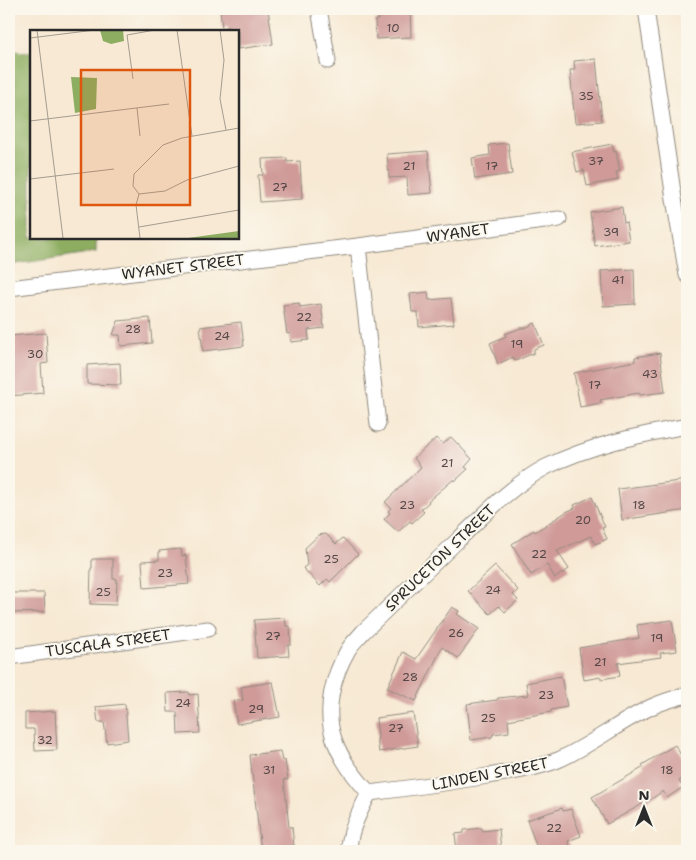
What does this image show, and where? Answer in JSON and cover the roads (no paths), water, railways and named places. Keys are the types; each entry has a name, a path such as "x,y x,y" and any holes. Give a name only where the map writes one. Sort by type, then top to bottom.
{"street":[{"path":"319,9 328,61"},
{"path":"646,9 687,275"},
{"name":"WYANET","path":"358,246 559,219"},
{"path":"358,246 378,424"},
{"name":"WYANET STREET","path":"9,288 358,246"},
{"name":"SPRUCETON STREET","path":"370,793 351,771 340,754 330,718 332,688 340,665 349,648 363,632 496,504 523,481 545,468 587,450 646,434 687,426"},
{"name":"TUSCALA STREET","path":"9,657 208,629"},
{"name":"LINDEN STREET","path":"370,793 431,786 532,768 576,751 651,707 687,695"},
{"path":"349,851 349,840 357,816 370,793"}]}
